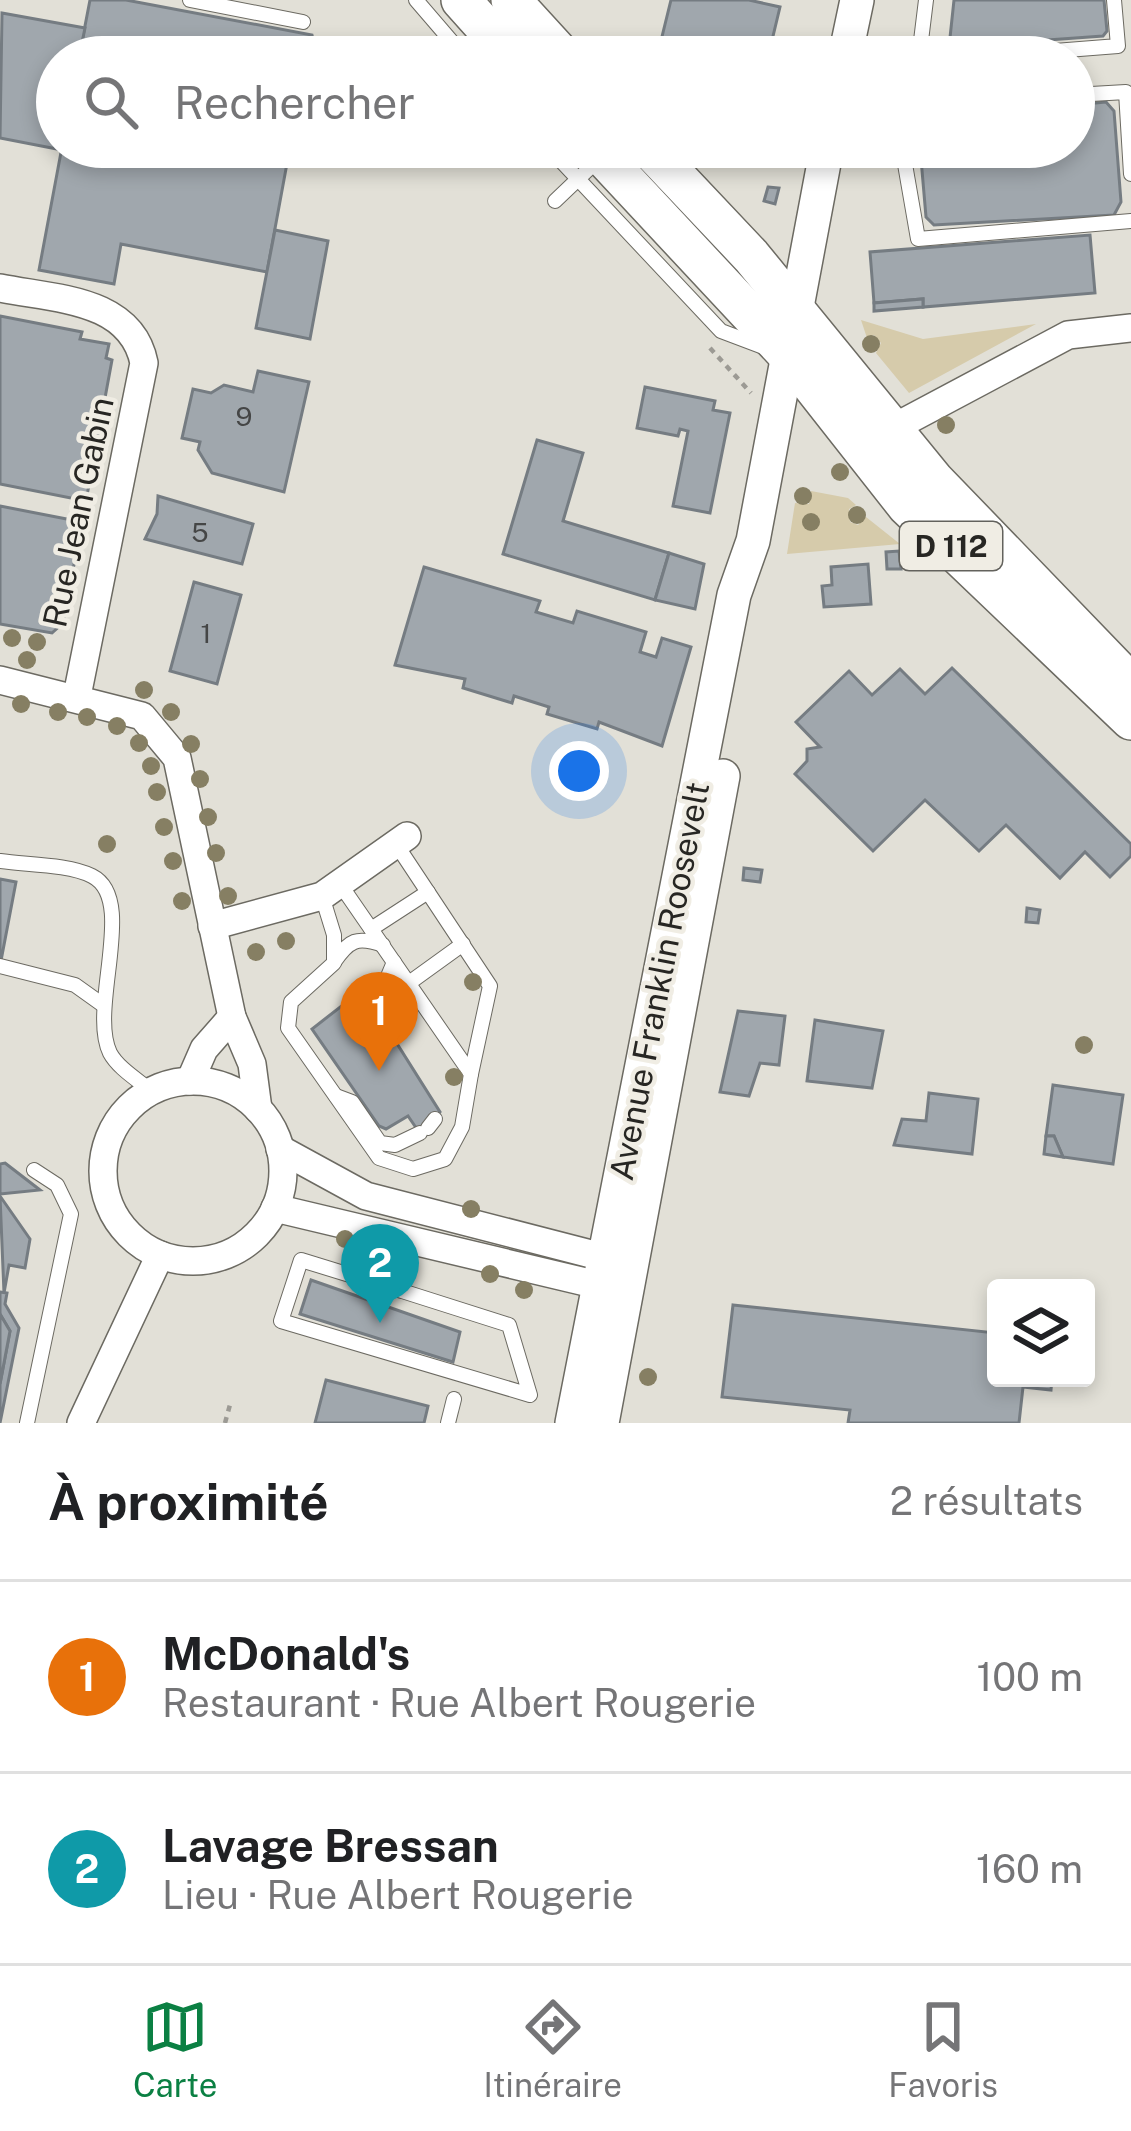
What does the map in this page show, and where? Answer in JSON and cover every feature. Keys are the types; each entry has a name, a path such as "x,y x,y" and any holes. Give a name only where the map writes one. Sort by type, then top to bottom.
{"main road":[{"path":"461,0 493,36"},
{"path":"511,0 544,36"},
{"path":"599,168 789,356"},
{"path":"667,168 796,313"},
{"name":"D 112","path":"796,313 934,479 1131,684"},
{"name":"D 112","path":"789,356 907,506 1131,720"}],"street":[{"path":"849,36 857,0"},
{"name":"Avenue Franklin Roosevelt","path":"572,1423 616,1275 755,606 753,541 823,168"},
{"name":"Rue Jean Gabin","path":"0,288 107,309 140,342 145,368 77,696"},
{"path":"895,427 1068,335 1131,328"},
{"path":"0,680 142,716 177,758 232,1017 252,1064 258,1109 280,1149 283,1179 275,1208 259,1233 238,1249 186,1261 160,1255 118,1221 102,1169 107,1142 120,1118 151,1091 190,1081 238,1093 258,1109"},
{"path":"212,926 331,890 401,840"},
{"path":"190,1081 204,1048 232,1017"},
{"path":"280,1149 366,1196 616,1275"},
{"path":"275,1208 412,1241 616,1275"},
{"path":"81,1423 160,1255"},
{"name":"Avenue Franklin Roosevelt","path":"602,1423 616,1275"}],"lane":[{"path":"190,0 303,22"},
{"path":"416,0 447,36"},
{"path":"922,36 926,0"},
{"path":"1095,48 1118,46 1114,0"},
{"path":"1095,94 1126,92 1131,174"},
{"path":"555,201 586,168"},
{"path":"906,168 918,239 1131,221"},
{"path":"383,945 362,938 347,944 334,963 290,1002 288,1028 380,1158 413,1169 445,1159 462,1127 490,986 428,892 401,840"},
{"path":"0,861 92,876 109,892 113,918 101,1024 112,1057 151,1091"},
{"path":"331,890 371,928 472,1074"},
{"path":"331,890 334,963"},
{"path":"371,928 428,892"},
{"path":"409,983 463,944"},
{"path":"375,1007 394,962"},
{"path":"0,966 75,985 103,1005"},
{"path":"336,1096 352,1102 380,1143 395,1145 428,1127"},
{"path":"27,1423 71,1214 57,1185 34,1170"},
{"path":"402,1291 412,1241"},
{"path":"301,1260 402,1291 509,1325 530,1395 281,1322 301,1260"},
{"path":"448,1423 454,1400"}],"path":[{"path":"225,1423 231,1401"}],"shaded area":[{"path":"861,320 923,339 1036,324 909,393 876,353 881,343 874,335 867,338"},
{"path":"811,491 848,498 856,505 849,509 850,522 858,525 866,517 900,544 787,554 795,503 809,504"}],"building":[{"path":"90,0 126,0 312,36 83,36"},
{"path":"671,0 749,0 780,7 773,36 662,36"},
{"path":"954,0 1104,0 1107,31 1103,36 950,36"},
{"path":"2,13 85,28 83,36 36,36 36,145 0,138"},
{"path":"1106,102 1114,111 1121,202 1114,215 934,225 926,217 922,168 1095,168 1095,103"},
{"path":"58,168 286,168 267,272 121,244 114,284 39,270"},
{"path":"768,187 779,188 775,204 764,201"},
{"path":"275,230 328,241 310,339 256,328"},
{"path":"1090,235 1095,293 923,307 923,299 874,303 870,252"},
{"path":"923,299 923,307 874,311 874,303"},
{"path":"0,316 82,332 80,339 109,344 106,358 112,360 86,501 0,484"},
{"path":"258,371 309,382 284,492 212,473 198,450 200,442 182,438 193,389 211,393 224,385 253,392"},
{"path":"645,387 715,401 713,410 730,413 710,513 673,506 688,431 680,429 678,436 637,428"},
{"path":"537,440 583,453 563,521 669,553 655,600 503,554"},
{"path":"158,496 253,524 242,564 145,539 157,514"},
{"path":"0,506 82,522 63,623 52,633 0,624"},
{"path":"899,551 901,569 887,569 886,552"},
{"path":"669,553 704,564 695,609 655,600"},
{"path":"868,564 871,604 824,607 822,586 832,585 831,567"},
{"path":"424,567 540,601 536,612 573,623 577,611 646,632 640,652 656,657 662,638 691,647 662,746 599,722 597,729 547,714 549,707 514,696 512,703 463,688 465,679 395,665"},
{"path":"194,582 241,595 217,684 170,671"},
{"path":"952,668 1131,844 1131,856 1110,877 1085,852 1060,878 1006,825 979,851 925,800 873,851 795,774 807,761 807,749 820,747 796,722 849,671 872,695 900,669 925,694"},
{"path":"744,868 762,870 760,882 743,880"},
{"path":"0,879 16,882 0,966"},
{"path":"1027,908 1040,910 1038,923 1026,922"},
{"path":"367,996 440,1112 421,1135 408,1116 386,1129 379,1126 312,1029 348,1001 354,1004"},
{"path":"738,1011 785,1016 779,1065 760,1063 749,1096 720,1092"},
{"path":"815,1020 883,1031 872,1088 807,1081"},
{"path":"1053,1085 1123,1095 1113,1164 1063,1157 1054,1136 1046,1136"},
{"path":"929,1093 978,1099 972,1154 894,1145 902,1119 926,1121"},
{"path":"1046,1136 1054,1136 1063,1157 1044,1154"},
{"path":"0,1164 40,1190 0,1194"},
{"path":"0,1196 30,1239 25,1268 9,1265 4,1293"},
{"path":"311,1280 460,1332 453,1362 300,1314"},
{"path":"0,1292 7,1293 5,1304 19,1328 0,1423 0,1384 10,1331 0,1314"},
{"path":"733,1305 987,1332 987,1387 1023,1387 1019,1423 848,1423 850,1410 722,1397"},
{"path":"0,1314 10,1331 0,1384"},
{"path":"326,1380 428,1406 424,1423 315,1423"}],"place":[{"name":"McDonald's","path":"379,1071"},
{"name":"Lavage Bressan","path":"380,1323"}]}
